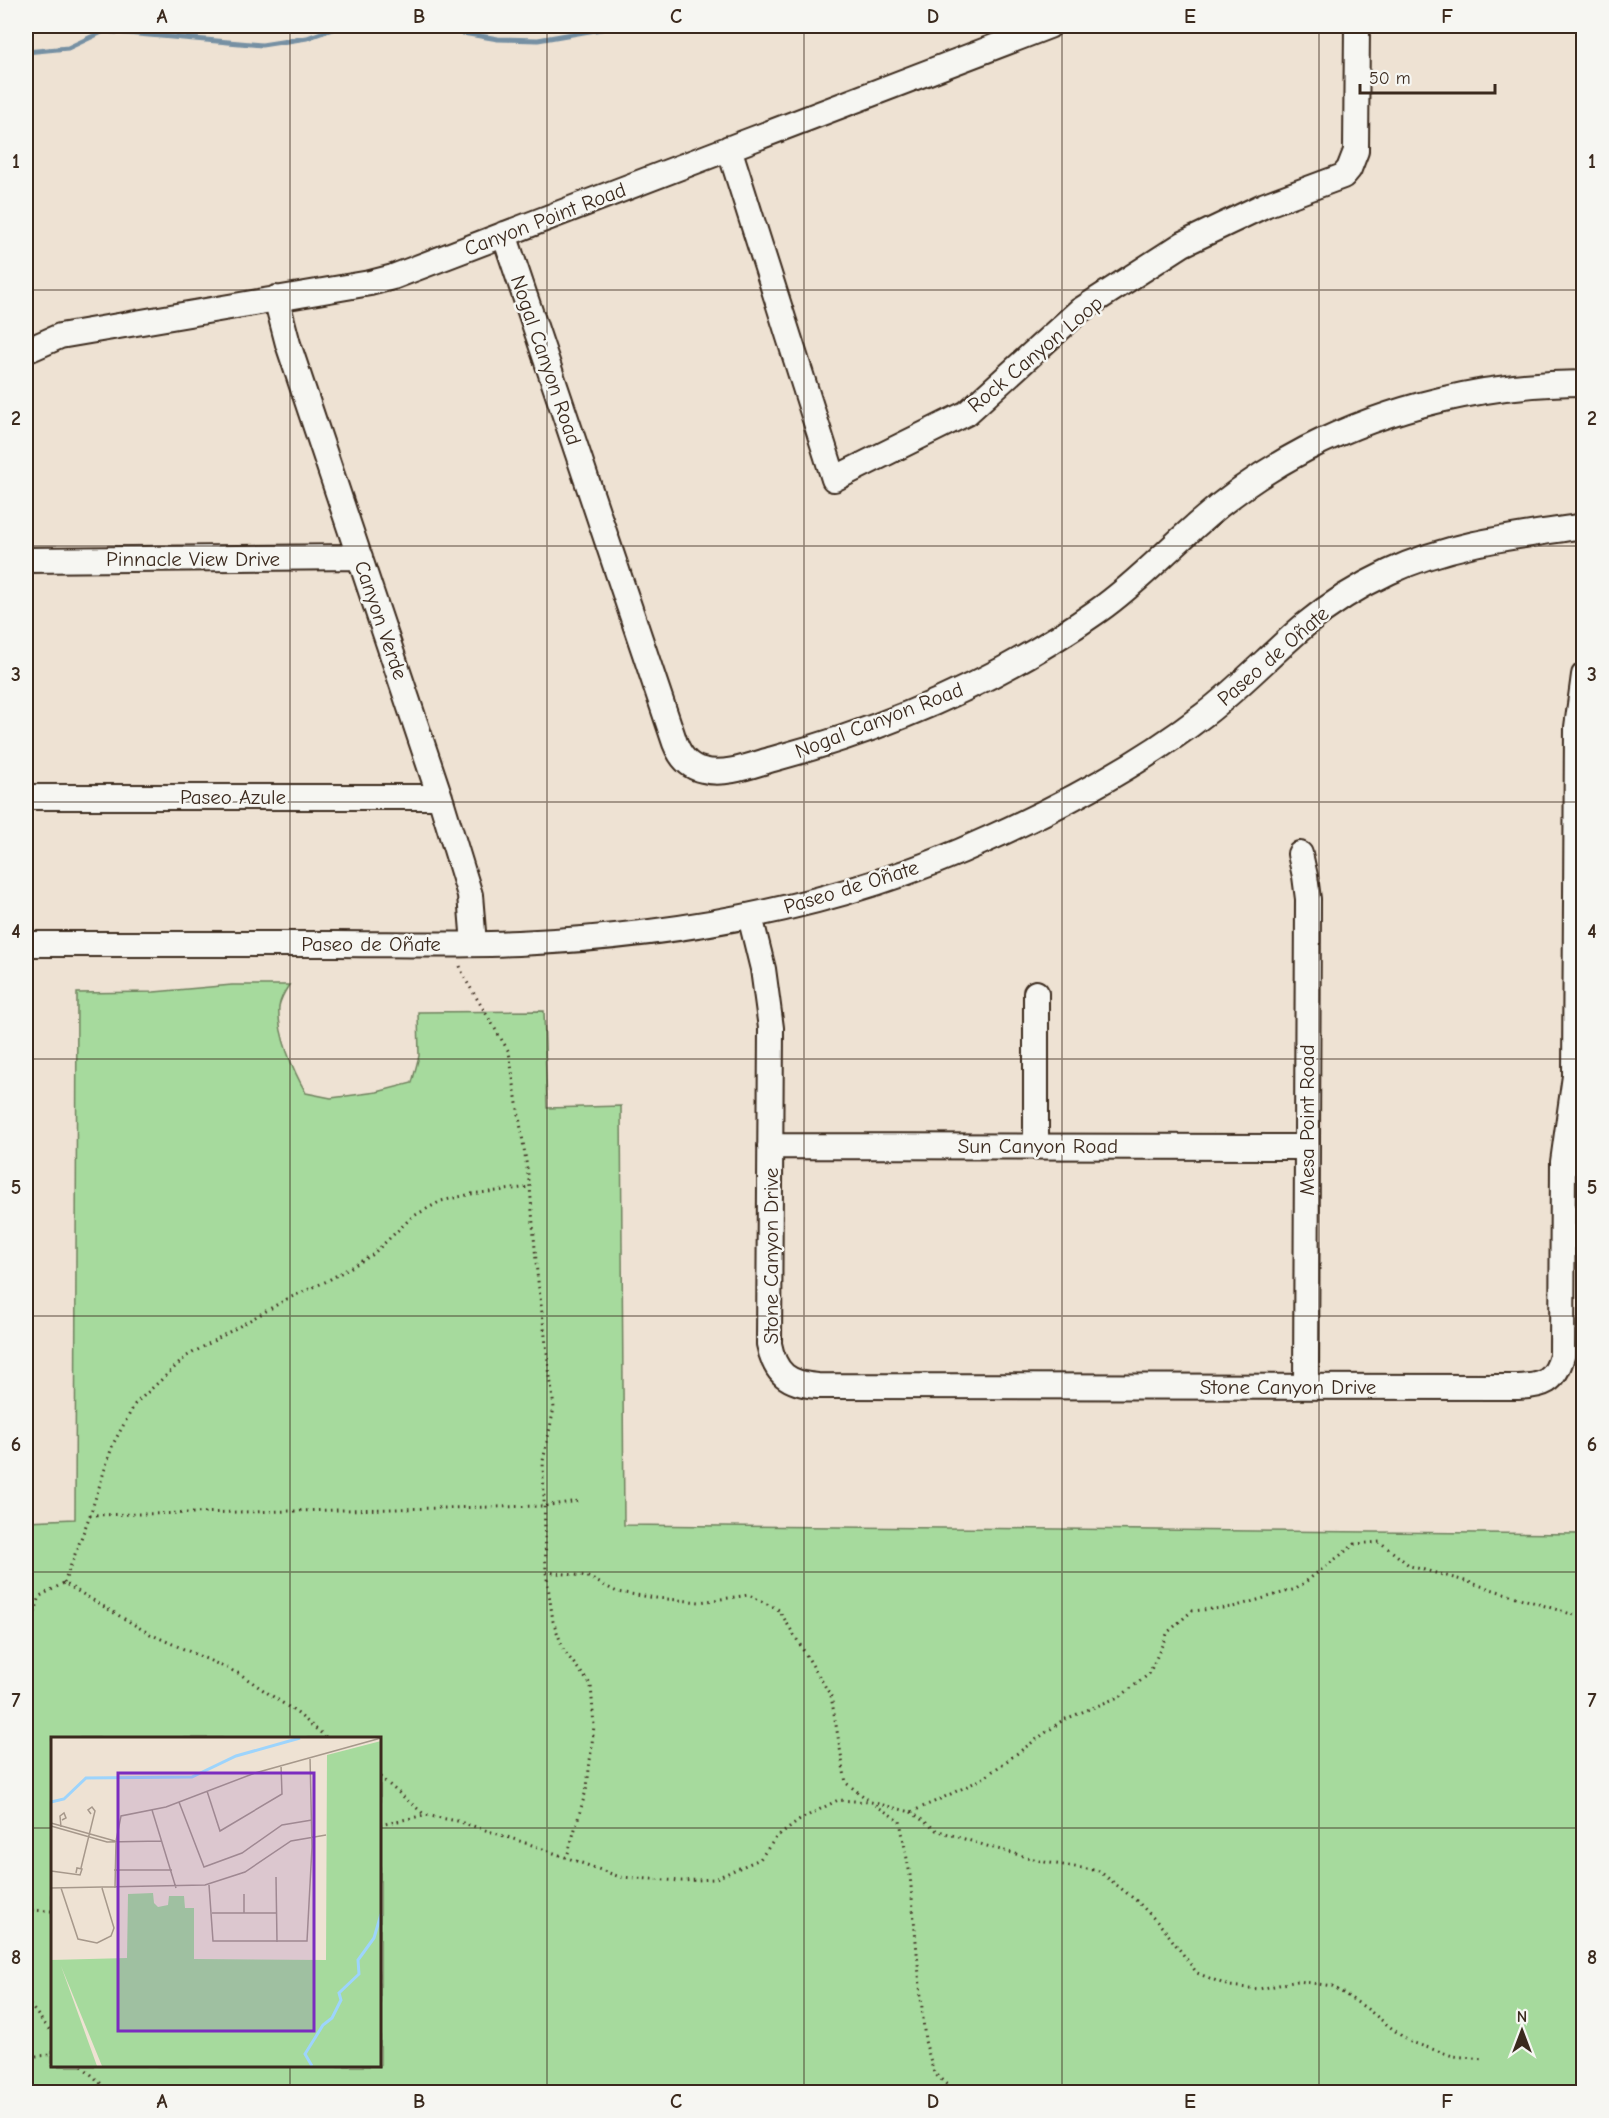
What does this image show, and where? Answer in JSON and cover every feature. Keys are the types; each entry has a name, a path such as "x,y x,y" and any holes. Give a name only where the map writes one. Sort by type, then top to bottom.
{"street":[{"name":"Canyon Point Road","path":"26,351 60,336 382,280 1049,26"},
{"name":"Rock Canyon Loop","path":"729,148 834,479 967,413 1079,311 1183,244 1265,205 1342,176 1349,170 1356,151 1357,26"},
{"name":"Nogal Canyon Road","path":"504,234 675,743 682,758 695,768 704,771 721,771 760,762 846,736 939,699 1018,660 1073,627 1121,593 1231,495 1286,460 1348,429 1413,407 1459,396 1540,384 1584,382"},
{"name":"Canyon Verde","path":"276,298 288,344 440,797 470,894 463,945"},
{"name":"Paseo de Oñate","path":"26,944 463,945 549,942 695,926 816,900 920,867 990,838 1076,795 1134,762 1182,732 1233,691 1325,609 1367,583 1440,552 1480,542 1584,526"},
{"name":"Pinnacle View Drive","path":"26,560 360,557"},
{"name":"Stone Canyon Drive","path":"750,916 763,969 769,1010 769,1344 776,1367 784,1376 806,1385 818,1386 1306,1387 1531,1386 1543,1383 1553,1377 1558,1368 1562,1340 1563,1162 1575,1076 1577,728 1584,675"},
{"name":"Paseo Azule","path":"26,797 440,797"},
{"name":"Mesa Point Road","path":"1300,854 1308,899 1306,1387"},
{"path":"1036,993 1036,1146"},
{"name":"Sun Canyon Road","path":"770,1146 1306,1147"}],"path":[{"path":"463,945 464,977 509,1052 530,1187 537,1273 554,1408 543,1461 546,1572 553,1621 564,1651 591,1685 594,1716 587,1787 567,1857"},
{"path":"26,1641 40,1596 64,1582 90,1515 113,1443 135,1404 187,1356 287,1299 327,1281 372,1255 412,1217 441,1201 471,1194 530,1187"},
{"path":"90,1515 543,1506 579,1501"},
{"path":"911,1812 982,1779 1063,1720 1121,1696 1149,1674 1168,1632 1192,1611 1233,1607 1296,1590 1355,1544 1380,1542 1410,1566 1584,1618"},
{"path":"546,1572 586,1576 617,1592 656,1598 700,1602 749,1595 779,1610 831,1696 846,1783 900,1821 910,1875 925,2041 934,2073 955,2092"},
{"path":"64,1582 150,1634 240,1674 297,1713 326,1737"},
{"path":"381,1778 426,1815"},
{"path":"381,1826 426,1815 457,1821 620,1877 681,1881 714,1879 760,1859 775,1839 801,1818 838,1800 871,1802 911,1812 936,1830 990,1847 1045,1862 1099,1871 1138,1902 1164,1929 1197,1973 1229,1986 1259,1989 1298,1981 1332,1986 1366,2008 1408,2041 1453,2056 1483,2059"},
{"path":"26,1910 51,1911"},
{"path":"26,2000 51,2032"},
{"path":"26,2063 36,2056 51,2055"},
{"path":"83,2067 110,2092"}],"green space":[{"path":"232,985 289,985 279,1007 279,1018 287,1052 306,1093 331,1098 377,1092 412,1083 419,1056 418,1012 544,1011 547,1108 621,1106 624,1525 1583,1534 1583,2092 26,2092 26,1521 75,1519 77,993 154,992"}],"waterway":[{"path":"26,52 68,48 104,31 262,45 307,38 341,26"},
{"path":"422,26 498,39 538,40 618,26"}]}
